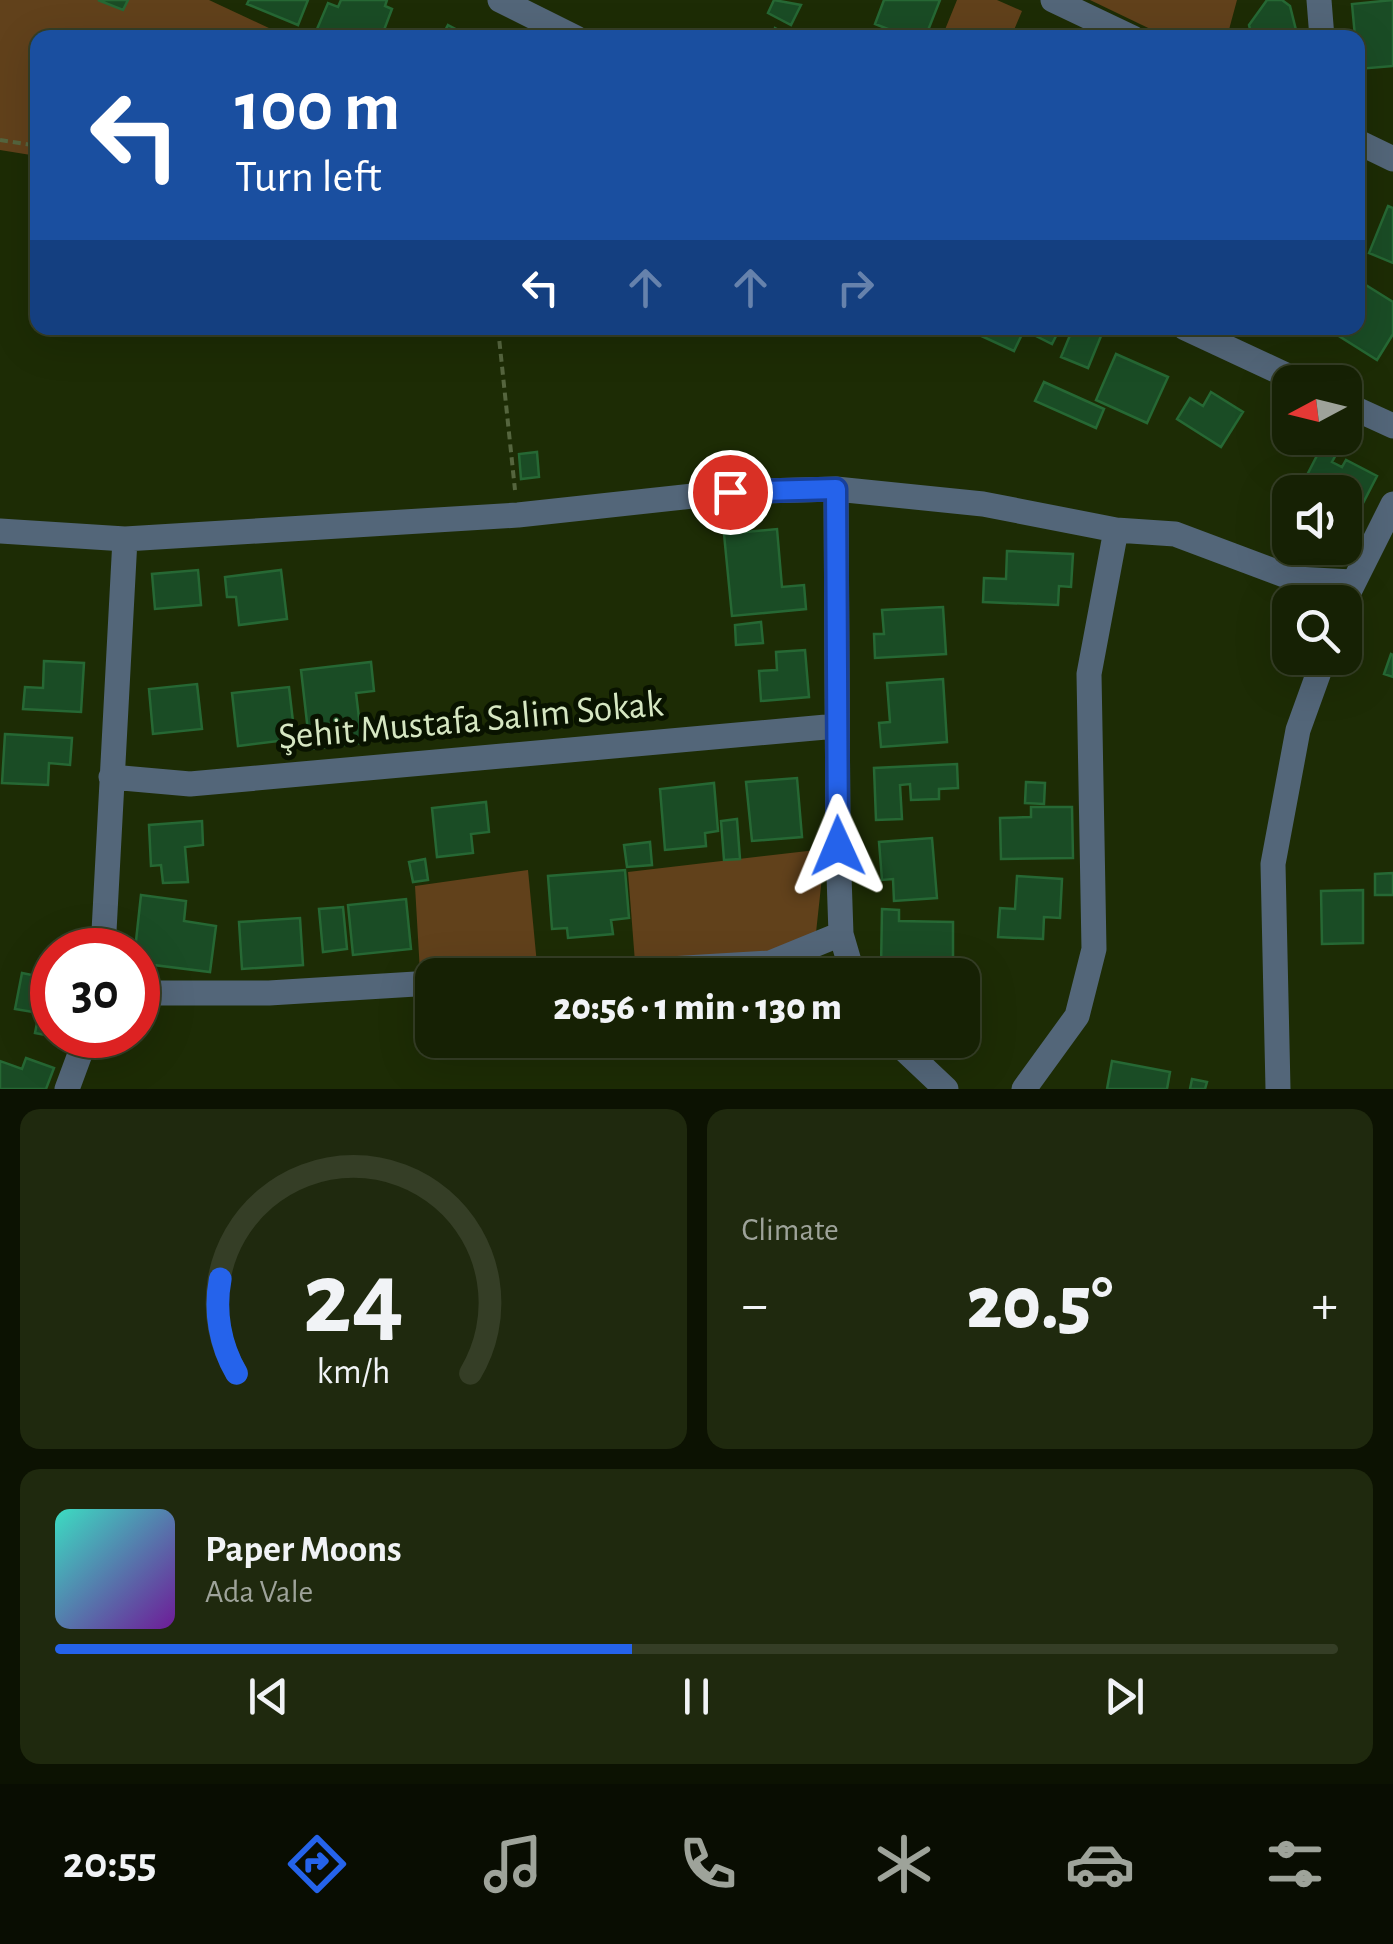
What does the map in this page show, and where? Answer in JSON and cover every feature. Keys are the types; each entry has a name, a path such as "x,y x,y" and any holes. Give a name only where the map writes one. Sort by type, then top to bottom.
{"street":[{"path":"500,0 560,30"},
{"path":"1052,0 1116,30"},
{"path":"1319,0 1321,30"},
{"path":"1365,145 1393,159"},
{"path":"1200,335 1272,368"},
{"path":"1362,412 1393,426"},
{"path":"836,489 841,934 848,958"},
{"path":"0,531 125,539 518,515 730,492 836,489 983,504 1116,530 1175,534 1319,585"},
{"path":"1352,585 1393,504"},
{"path":"1024,1089 1078,1016 1094,949 1089,674 1116,530"},
{"path":"105,928 125,539"},
{"path":"1278,1089 1274,864 1298,730 1318,675"},
{"name":"Şehit Mustafa Salim Sokak","path":"111,778 190,784 836,726"},
{"path":"782,958 841,934"},
{"path":"160,993 269,993 415,984"},
{"path":"67,1089 78,1058"},
{"path":"913,1058 946,1089"}],"path":[{"path":"0,140 30,145"},
{"path":"499,335 518,515"}],"shaded area":[{"path":"0,0 209,0 273,30 30,30 30,155 0,150"},
{"path":"957,0 997,0 1022,11 1014,30 945,30"},
{"path":"1090,0 1237,0 1229,30 1152,30"},
{"path":"825,849 813,958 635,958 628,872"},
{"path":"528,870 536,958 419,958 415,886"}],"building":[{"path":"98,0 128,0 123,10"},
{"path":"249,0 308,0 298,25 247,4"},
{"path":"341,0 387,0 385,6 392,9 384,30 317,29 328,3 338,7"},
{"path":"774,0 801,5 791,25 768,13"},
{"path":"884,0 940,0 928,30 890,30 875,24"},
{"path":"1267,0 1282,0 1290,6 1296,30 1250,30 1249,25"},
{"path":"1393,0 1393,66 1365,68 1365,30 1354,30 1352,4"},
{"path":"1388,206 1393,208 1393,263 1369,253"},
{"path":"1365,284 1393,302 1393,334 1377,360 1337,335 1365,335"},
{"path":"979,335 1022,335 1014,351"},
{"path":"1034,335 1056,335 1052,344"},
{"path":"1070,335 1101,336 1088,368 1061,357"},
{"path":"1116,354 1168,377 1147,423 1096,400"},
{"path":"1044,382 1104,409 1096,428 1035,401"},
{"path":"1211,392 1243,412 1221,447 1177,419 1190,398 1203,406"},
{"path":"537,452 539,477 521,479 519,454"},
{"path":"1317,455 1336,455 1332,462 1342,467 1346,460 1377,476 1362,505 1362,475 1307,475"},
{"path":"777,529 782,587 804,585 806,609 732,616 724,534"},
{"path":"1007,551 1073,554 1071,587 1059,586 1058,605 983,602 984,578 1006,579"},
{"path":"198,570 201,605 155,609 152,574"},
{"path":"281,570 287,619 239,625 236,597 227,597 225,577"},
{"path":"943,607 946,654 875,658 874,634 884,634 882,610"},
{"path":"761,622 763,643 736,645 735,625"},
{"path":"805,650 809,697 761,701 759,671 777,670 776,652"},
{"path":"1393,655 1393,677 1384,674"},
{"path":"44,661 84,663 81,712 23,709 25,687 43,688"},
{"path":"371,662 374,691 356,693 362,743 310,749 301,670"},
{"path":"943,679 947,742 881,747 879,723 890,722 887,683"},
{"path":"197,684 202,729 153,734 149,689"},
{"path":"289,687 295,739 238,746 232,693"},
{"path":"5,734 72,738 70,765 49,763 48,785 2,783"},
{"path":"957,764 958,788 939,789 939,799 911,800 910,784 900,785 902,819 876,820 874,768"},
{"path":"797,778 802,837 752,841 746,782"},
{"path":"1026,782 1045,783 1044,804 1025,803"},
{"path":"714,783 718,831 705,833 706,846 665,850 660,789"},
{"path":"486,802 489,832 471,834 473,853 437,857 432,808"},
{"path":"1031,807 1072,807 1073,858 1001,859 1000,818 1031,817"},
{"path":"737,819 740,859 724,860 721,821"},
{"path":"202,821 203,845 185,847 188,882 163,883 161,865 151,866 149,825"},
{"path":"932,838 937,898 894,901 893,879 882,880 879,842"},
{"path":"650,842 652,865 627,867 624,845"},
{"path":"425,859 428,880 413,882 409,862"},
{"path":"625,870 629,918 611,920 613,934 568,938 567,928 552,929 548,876"},
{"path":"1393,873 1393,895 1375,895 1375,874"},
{"path":"1017,876 1062,879 1060,918 1044,917 1043,939 998,937 1000,908 1015,909"},
{"path":"1363,890 1363,943 1322,944 1321,891"},
{"path":"141,895 186,901 184,921 216,926 210,972 160,966 160,928 137,928"},
{"path":"406,899 411,949 353,955 348,905"},
{"path":"343,907 347,949 323,952 319,909"},
{"path":"882,909 899,910 899,921 953,922 953,958 881,958"},
{"path":"300,918 303,965 242,969 239,922"},
{"path":"22,973 30,975 30,1012 15,1009"},
{"path":"26,1058 54,1068 46,1089 0,1089 0,1061 22,1069"},
{"path":"1112,1061 1170,1072 1167,1089 1107,1089"},
{"path":"1192,1079 1207,1082 1205,1089 1190,1089"}],"route":[{"path":"730,492 836,489 838,846"}]}
